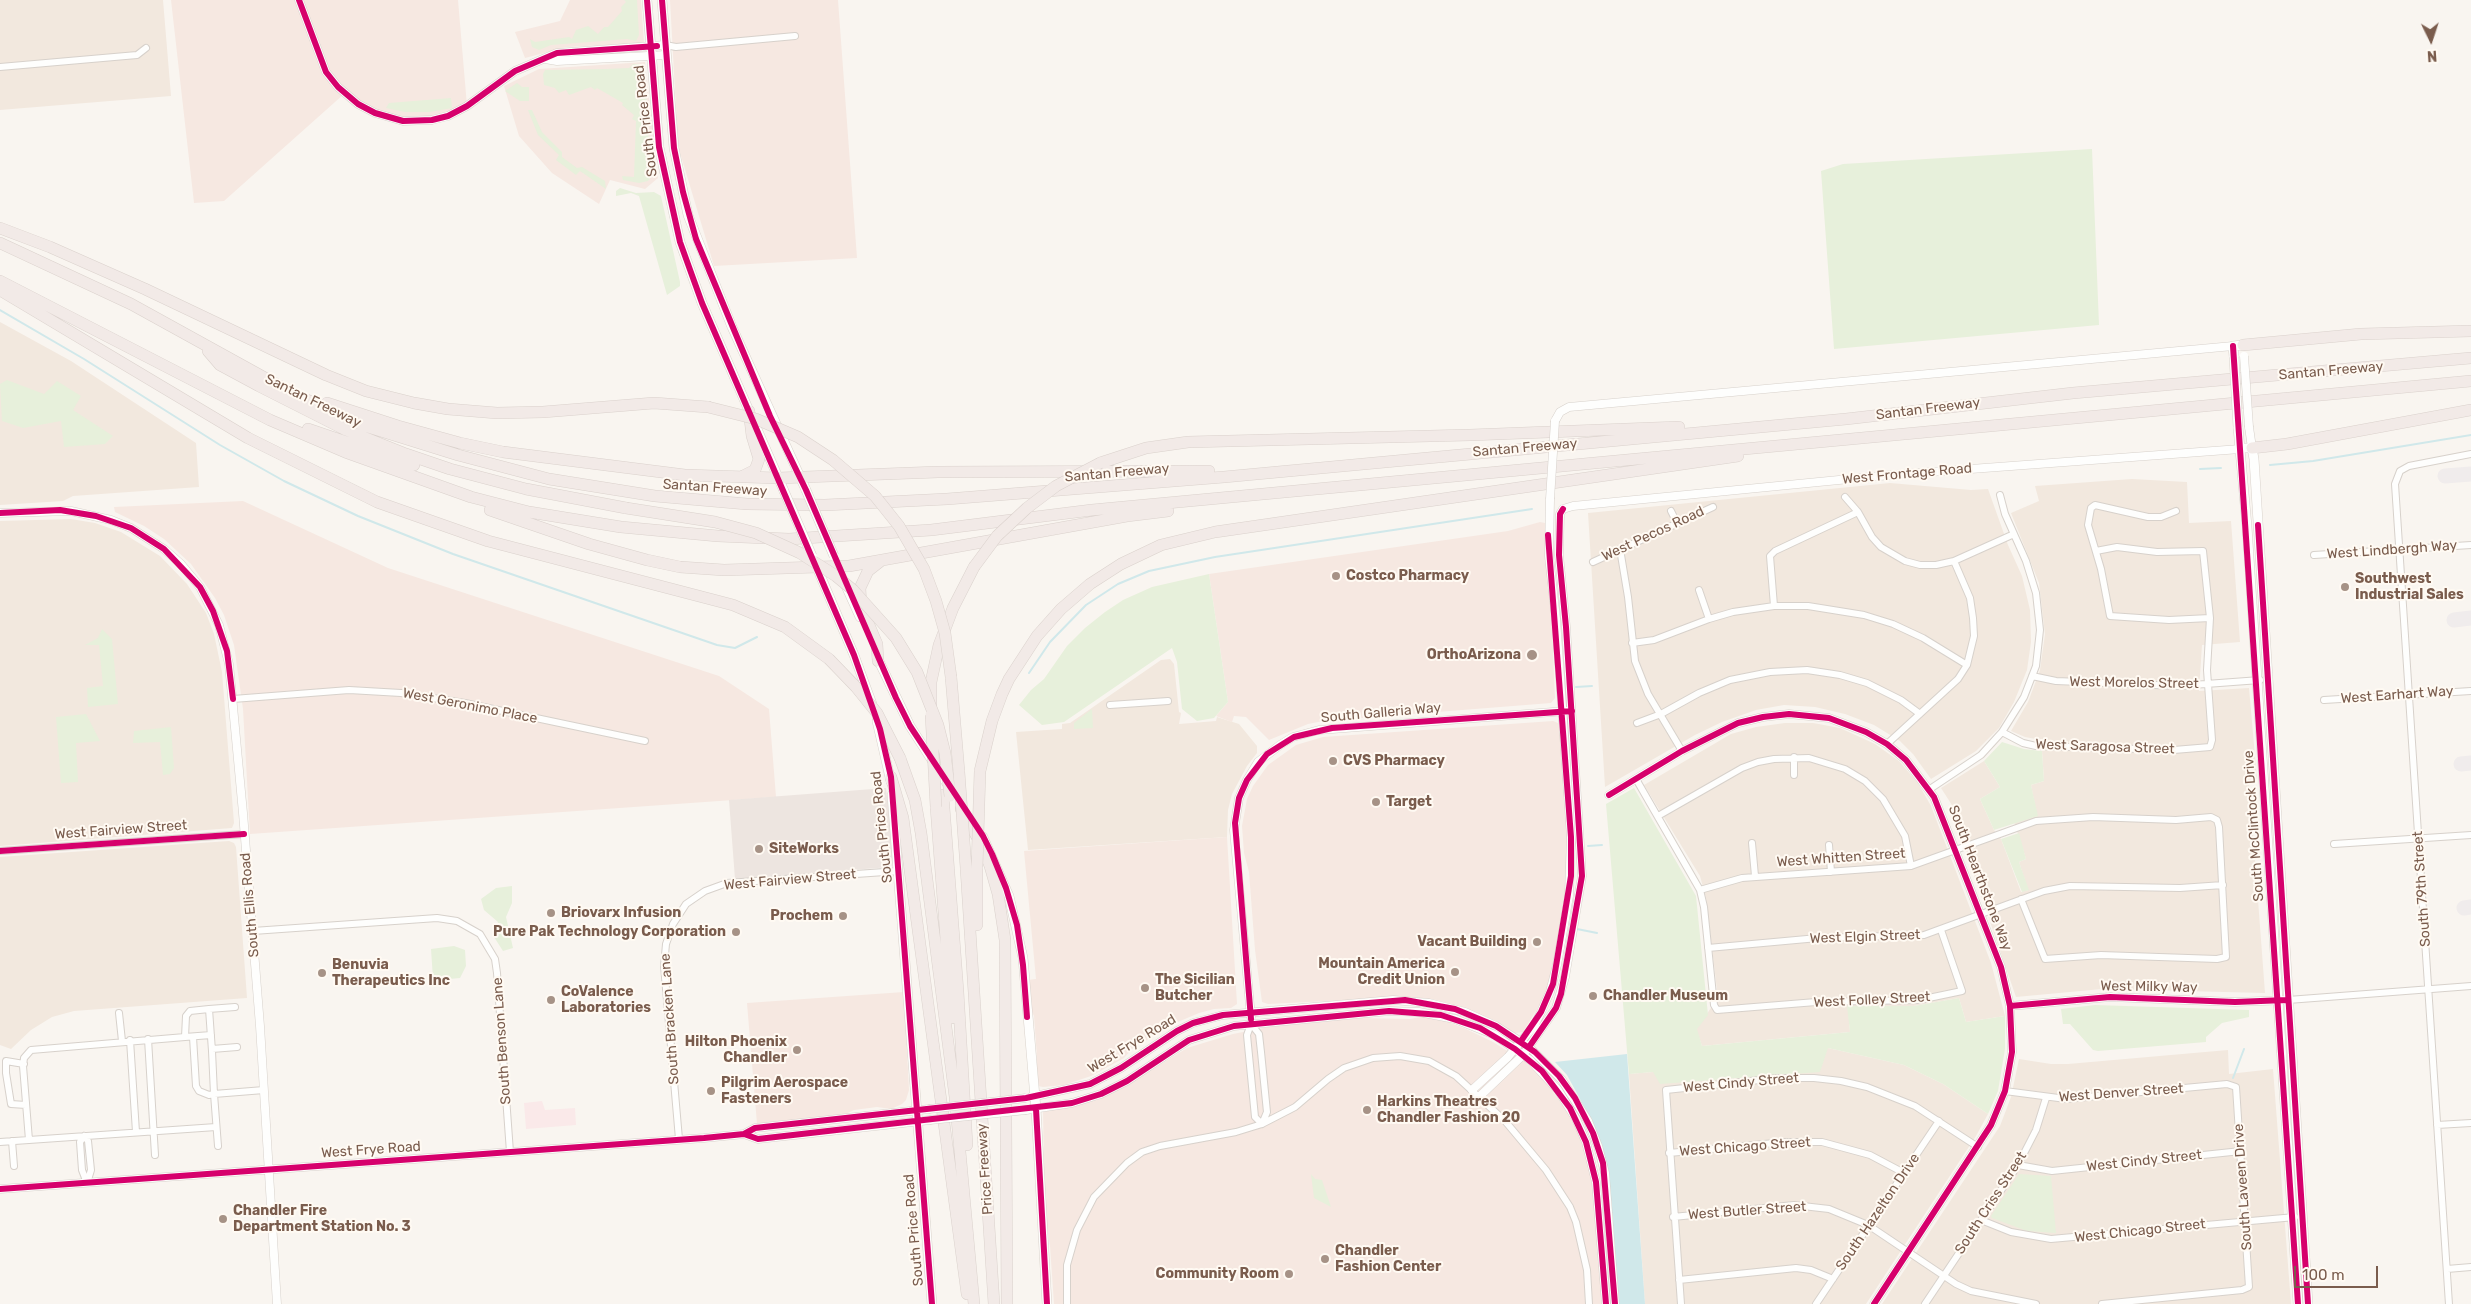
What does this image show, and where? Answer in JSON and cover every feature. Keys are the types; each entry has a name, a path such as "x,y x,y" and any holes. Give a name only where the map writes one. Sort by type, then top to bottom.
{"highway":[{"path":"0,228 50,247 145,289 326,375 366,391 414,403 497,413 654,403 708,407 749,417 798,437 833,460 874,496 899,526 924,569 940,615 951,676 959,772 972,868"},
{"name":"Santan Freeway","path":"0,243 131,304 204,346 296,395 381,432 549,479 655,496 718,502 807,505 947,499 1296,470 1836,420 2073,393 2471,358"},
{"name":"Santan Freeway","path":"0,281 270,420 345,452 471,497 529,512 671,532 789,539 931,530 1092,510 2471,381"},
{"path":"0,290 58,322 248,438 368,498 467,535 542,557 733,605 786,627 829,660 856,687 877,714 900,758 915,800 921,833 964,1176"},
{"path":"2240,349 2352,335 2471,331"},
{"path":"204,346 220,366 322,419 393,450 450,469 506,484 626,511 717,528 755,538 801,559 843,588 883,630 912,676 926,707 936,742 946,795 978,1146 984,1174"},
{"path":"296,395 342,406 430,436 503,452 655,472 737,478 800,478 938,472 1132,473 1296,470"},
{"path":"236,402 376,453 474,483 524,496 626,511"},
{"path":"964,1176 963,1134 936,807 931,682 939,645 952,608 974,567 997,536 1027,508 1056,486 1100,462 1151,447 1188,442 1636,429 1926,409"},
{"path":"2246,448 2275,446 2471,410"},
{"path":"737,478 751,474 755,470 759,459 752,436 749,411"},
{"path":"972,868 980,771 992,721 1009,679 1037,636 1062,609 1090,584 1121,564 1161,546 1215,532 1850,439"},
{"path":"345,452 379,471 589,544 647,560 708,570 817,568 836,561 884,559 1127,516 1278,498 1336,488"},
{"path":"878,661 877,644 861,606 860,588 868,571 884,559"},
{"path":"891,776 903,818 968,1304"},
{"path":"942,776 986,854 1003,922 1006,977 1007,1304"},
{"path":"946,795 967,1139 964,1176"},
{"name":"Price Freeway","path":"972,868 975,1004 984,1174 994,1304"},
{"name":"Price Freeway","path":"964,1176 974,1304"}],"main road":[{"name":"South Price Road","path":"647,0 659,147 680,242 702,303 812,556 867,689 891,776 932,1304"},
{"name":"South Price Road","path":"662,0 674,148 683,192 696,239 770,416 806,490 878,661 910,726 983,836 1006,888 1024,965 1030,1097 1048,1304"},
{"name":"South McClintock Drive","path":"2240,349 2234,357 2238,427 2246,448 2267,679 2288,1000 2297,1216 2298,1304"},
{"name":"South McClintock Drive","path":"2246,448 2257,680 2278,1001 2297,1216 2308,1304"}],"street":[{"path":"299,0 319,56 332,80 358,104 375,113 394,119 416,122 448,116 467,106 515,70 556,53 651,51 794,36"},
{"path":"0,67 137,55 146,48"},
{"path":"1525,1044 1552,984 1570,889 1571,838 1563,711 1549,551 1555,421 1558,414 1565,409 2240,349"},
{"name":"South McClintock Drive","path":"2240,349 2249,426 2246,448"},
{"name":"West Frontage Road","path":"1563,508 1890,475 2246,448"},
{"name":"South 79th Street","path":"2449,1304 2394,490 2397,475 2409,466 2471,454"},
{"path":"1930,789 1981,755 2002,732 2024,697 2038,654 2039,612 2031,576 2000,495"},
{"path":"1845,498 1858,512 1872,537 1891,554 1905,562 1920,565 1936,565 1954,561 2014,534"},
{"path":"1480,1096 1556,1008 1561,994 1582,876 1572,711 1558,545 1560,514 1563,508 1550,499"},
{"path":"2176,511 2161,517 2148,518 2095,505 2091,508 2088,525 2096,551 2110,616 2170,620 2210,618"},
{"name":"West Pecos Road","path":"1593,562 1713,507"},
{"name":"South Ellis Road","path":"0,513 65,511 111,520 143,535 181,564 200,587 219,625 229,664 233,699 253,931 277,1304"},
{"path":"1671,511 1677,523"},
{"path":"1774,606 1770,556 1775,551 1858,512"},
{"name":"West Lindbergh Way","path":"2314,555 2471,545"},
{"path":"2096,551 2117,547 2157,552 2203,551 2210,618 2207,684"},
{"path":"1620,549 1628,597 1632,643 1640,676 1682,752"},
{"path":"1887,744 1958,679 1967,665 1974,636 1973,618 1970,598 1954,561"},
{"path":"1700,590 1709,619"},
{"path":"1632,643 1654,640 1709,619 1774,606 1835,609 1893,624 1923,638 1967,665"},
{"path":"1637,723 1661,714 1699,692 1730,680 1770,672 1807,670 1840,675 1867,683 1901,700 1920,714"},
{"name":"West Morelos Street","path":"2032,676 2056,682 2179,686 2267,679"},
{"name":"West Saragosa Street","path":"2002,732 2023,743 2036,746 2174,750 2210,747 2212,740 2207,684"},
{"name":"West Geronimo Place","path":"233,699 349,690 401,692 465,703 645,741"},
{"name":"West Earhart Way","path":"2324,700 2471,691"},
{"path":"1110,705 1168,701"},
{"name":"South Galleria Way","path":"1251,1024 1259,1034 1260,1043 1267,1112 1262,1124 1255,1117 1247,1035 1251,1024 1234,830 1239,798 1258,762 1293,737 1319,730 1572,711"},
{"name":"South Hearthstone Way","path":"1609,795 1682,752 1738,723 1789,714 1813,715 1842,722 1887,744 1906,760 1930,789 1956,850 2001,967 2010,1006 2012,1052 2005,1091 1991,1124 1978,1147 1874,1304"},
{"path":"1658,816 1742,768 1774,758 1794,757 1816,760 1845,769 1865,781 1883,799 1905,836 1911,866"},
{"path":"1794,757 1794,775"},
{"path":"1636,779 1700,890 1708,948"},
{"name":"West Whitten Street","path":"1700,890 1731,880 1755,876 1911,866 2036,821 2062,818 2176,820 2211,817 2218,820 2223,885"},
{"name":"West Fairview Street","path":"0,851 244,834"},
{"path":"2334,844 2471,835"},
{"path":"1752,842 1755,876"},
{"name":"West Whitten Street","path":"1829,845 1831,872"},
{"name":"West Fairview Street","path":"686,904 706,891 727,884 899,871"},
{"path":"2021,899 2045,959 2101,954 2217,959 2226,957 2223,885"},
{"name":"West Elgin Street","path":"1708,948 1818,938 1909,937 1941,930 2044,891 2070,886 2180,888 2223,885"},
{"name":"South Bracken Lane","path":"679,1140 664,966 666,944 673,924 686,904"},
{"name":"South Benson Lane","path":"253,931 437,918 457,921 480,934 495,959 497,973 510,1152"},
{"name":"West Folley Street","path":"1708,948 1714,1005 1717,1010 1816,1002 1919,1000 1962,991 1941,930"},
{"name":"West Milky Way","path":"2010,1006 2110,997 2235,1002 2278,1001 2471,986"},
{"name":"West Frye Road","path":"0,1189 679,1140 744,1134 755,1128 1030,1097 1074,1089 1108,1076 1177,1031 1193,1023 1223,1015 1376,1001 1415,1001 1465,1012 1496,1026 1525,1044 1559,1076 1575,1098 1598,1146 1606,1183 1615,1304"},
{"path":"185,1037 186,1016 190,1012 235,1007"},
{"path":"209,1009 218,1146"},
{"name":"West Frye Road","path":"744,1134 758,1139 1072,1103 1101,1094 1128,1081 1189,1040 1213,1031 1251,1024 1380,1012 1418,1012 1469,1023 1494,1035 1542,1071 1564,1097 1586,1142 1596,1182 1606,1304"},
{"path":"120,1013 122,1041"},
{"path":"29,1140 24,1064 26,1053 31,1050 130,1040 211,1035"},
{"path":"193,1037 196,1086 204,1094 264,1090"},
{"path":"148,1039 155,1155"},
{"path":"130,1040 136,1132"},
{"path":"212,1049 237,1047"},
{"path":"1472,1090 1519,1052"},
{"path":"1067,1304 1067,1272 1074,1239 1090,1204 1113,1176 1142,1152 1176,1141 1236,1132 1262,1124 1295,1107 1344,1068 1364,1060 1384,1056 1416,1057 1445,1068 1480,1096 1529,1149 1546,1170 1570,1207 1581,1241 1587,1270 1589,1304"},
{"path":"24,1064 3,1059 9,1101 14,1105 26,1105"},
{"name":"West Cindy Street","path":"1670,1153 1666,1090 1778,1078 1814,1078 1841,1081 1884,1093 1915,1106 1978,1147"},
{"name":"West Denver Street","path":"2005,1091 2046,1098 2086,1098 2227,1084 2236,1087"},
{"name":"South Laveen Drive","path":"2102,1304 2242,1290 2249,1287 2236,1087"},
{"name":"South Criss Street","path":"1925,1304 2018,1166 2036,1130 2046,1098"},
{"path":"844,1118 845,1129"},
{"name":"South Hazelton Drive","path":"1816,1304 1939,1120"},
{"path":"2437,1125 2471,1123"},
{"path":"0,1142 216,1126"},
{"path":"84,1136 88,1142 91,1170 87,1183"},
{"path":"12,1141 14,1166"},
{"name":"West Chicago Street","path":"1670,1153 1785,1142 1822,1142 1870,1155 1904,1173"},
{"name":"West Cindy Street","path":"2018,1166 2052,1171 2241,1151"},
{"path":"1670,1153 1680,1304"},
{"name":"West Butler Street","path":"1673,1217 1804,1205 1845,1214 1868,1225 1944,1276 1971,1290 2008,1301 2036,1304"},
{"name":"West Chicago Street","path":"1981,1220 2011,1232 2051,1239 2297,1216"},
{"path":"2447,1268 2471,1267"},
{"path":"1679,1280 1796,1268 1811,1270 1833,1279"}],"shaded area":[{"path":"0,0 163,0 171,96 0,110"},
{"path":"171,0 458,0 467,106 448,116 394,119 344,94 224,201 194,203"},
{"path":"570,0 641,0 644,43 567,47 525,58 515,32 560,21"},
{"path":"670,0 838,0 857,258 714,266 678,146"},
{"path":"645,62 658,178 645,189 610,180 599,204 552,173 519,136 504,86 539,69"},
{"path":"0,322 71,361 196,443 199,487 73,496 63,501 0,505"},
{"path":"2132,479 2187,482 2189,523 2231,521 2240,642 2202,645 2199,691 2249,688 2257,779 2249,780 2265,993 2102,989 2016,997 1968,858 1957,813 1941,788 1984,761 2000,787 1980,799 1994,830 2001,839 2021,892 2028,890 2019,862 2026,859 2014,822 2037,816 2031,785 2044,781 2041,740 2025,737 2011,731 2028,702 2040,670 2045,634 2039,583 2011,513 2039,501 2035,486"},
{"path":"1890,483 1971,490 1988,489 2008,545 2022,576 2030,610 2031,642 2027,670 2014,702 1999,728 1976,751 1931,779 1913,754 1900,741 1874,725 1845,714 1815,707 1784,705 1756,710 1722,722 1695,735 1605,787 1588,513"},
{"path":"243,501 388,568 719,676 769,709 776,797 250,834 243,709 234,645 224,615 215,598 191,564 164,539 144,526 115,512 114,507"},
{"path":"71,519 95,523 121,532 160,556 187,584 206,613 214,634 222,672 234,823 232,828 0,846 0,521"},
{"path":"1540,522 1545,523 1545,553 1551,606 1555,698 1551,703 1323,721 1308,724 1269,740 1246,717 1234,716 1232,722 1216,716 1228,702 1209,574 1508,531"},
{"path":"1170,659 1174,664 1179,712 1181,713 1179,724 1216,721 1217,717 1239,724 1257,746 1257,753 1247,766 1232,794 1228,810 1227,837 1028,850 1016,732 1062,729 1062,724 1070,723 1161,660"},
{"path":"1553,721 1558,723 1560,733 1567,829 1567,884 1558,941 1548,986 1542,1001 1523,1032 1515,1033 1496,1021 1467,1009 1437,1000 1413,997 1268,1004 1262,1002 1255,950 1249,872 1244,853 1242,826 1247,799 1253,786 1268,765 1296,745 1323,737"},
{"path":"1785,723 1813,723 1840,728 1875,744 1899,761 1918,783 1931,806 1991,963 2005,1016 1966,1022 1959,998 1914,1006 1848,1006 1850,1032 1702,1046 1696,1029 1718,998 1706,898 1700,876 1644,785 1731,734 1756,727"},
{"path":"886,788 894,862 890,867 735,879 729,800"},
{"path":"1227,837 1237,1004 1231,1008 1214,1009 1199,1013 1173,1024 1132,1049 1124,1058 1091,1076 1064,1085 1038,1086 1035,1080 1037,1057 1034,1016 1030,1008 1028,980 1036,979 1024,851"},
{"path":"229,841 234,843 236,847 247,998 74,1011 52,1017 31,1030 11,1049 0,1045 0,857"},
{"path":"904,992 909,1090 906,1100 902,1104 891,1109 877,1107 854,1110 844,1115 757,1124 747,1003"},
{"name":"Chandler Fashion Center","path":"1426,1016 1466,1029 1493,1042 1525,1062 1547,1083 1565,1109 1581,1138 1589,1164 1593,1189 1602,1304 1054,1304 1050,1246 1045,1215 1043,1112 1097,1100 1129,1084 1187,1048 1233,1034 1268,1027 1327,1021 1361,1018 1410,1019"},
{"path":"1828,1048 1904,1065 1943,1084 1988,1114 1976,1136 1866,1304 1645,1304 1629,1074"},
{"path":"2228,1050 2229,1074 2273,1069 2291,1304 1882,1304 2000,1126 2011,1097 2019,1059 2051,1064 2068,1064"},
{"path":"542,1101 545,1110 575,1108 576,1125 526,1129 524,1103"}],"green space":[{"path":"624,0 637,0 639,35 636,41 627,39 551,45 539,50 532,47 530,39 535,42 569,37 572,39 576,30 588,26 598,34 604,27 608,27 622,11 621,7 626,2"},
{"path":"633,64 640,64 645,68 649,148 654,174 648,181 639,183 623,180 622,176 634,177 636,121 632,119 634,115 622,105 623,103 597,88 595,90 591,87 569,95 566,90 559,93 555,88 544,85 543,74 545,70 629,68"},
{"path":"517,83 522,87 529,87 529,101 520,101 505,91"},
{"path":"451,98 452,108 430,112 405,112 386,108 389,103"},
{"path":"528,110 532,110 542,132 562,152 562,157 577,168 582,167 605,181 606,189 580,171 576,175 556,160 559,155 538,135"},
{"path":"2092,149 2099,325 1834,349 1821,171 1843,164"},
{"path":"620,188 636,193 654,192 661,196 680,282 680,286 667,295 639,196 631,193 616,196 616,191"},
{"path":"7,380 44,394 57,381 81,396 73,410 113,436 105,444 64,447 61,421 23,428 2,421 0,384"},
{"path":"1209,574 1228,702 1214,718 1197,721 1182,709 1177,662 1172,648 1064,722 1042,725 1019,705 1031,690 1044,679 1067,646 1105,612 1123,600 1152,587"},
{"path":"102,629 112,639 118,704 88,707 87,688 103,686 99,645 85,645 98,638"},
{"path":"1092,709 1093,728 1074,729 1074,723"},
{"path":"86,714 100,741 76,743 78,782 61,783 56,717"},
{"path":"171,727 174,768 170,774 163,775 160,742 133,743 134,731"},
{"path":"2002,742 2024,749 2042,751 2044,781 2031,785 2038,816 1994,830 1980,799 2000,787 1984,761"},
{"path":"1634,788 1696,896 1708,1015 1697,1029 1702,1046 1850,1032 1847,1006 1914,1006 1959,998 1966,1022 2005,1016 2005,1049 1998,1091 1988,1114 1943,1084 1904,1065 1828,1048 1820,1072 1660,1084 1653,1072 1629,1074 1606,804"},
{"path":"2019,833 2026,859 2019,862 2029,890 2022,892 2001,839"},
{"path":"512,886 512,903 506,917 513,948 503,951 494,937 498,922 484,910 481,899 496,888"},
{"path":"454,946 465,950 466,966 460,978 433,979 431,949"},
{"path":"2095,1005 2249,1010 2249,1017 2222,1023 2206,1037 2206,1042 2098,1051 2093,1050 2070,1024 2063,1024 2061,1009"},
{"path":"1311,1174 1315,1179 1322,1180 1331,1207 1314,1198"},
{"path":"2019,1174 2051,1176 2056,1233 2027,1231 1992,1218 1991,1216"}],"water":[{"path":"1627,1054 1645,1304 1619,1304 1610,1186 1605,1159 1594,1125 1567,1075 1555,1062"}],"waterway":[{"path":"0,310 84,359 220,445 284,481 358,516 453,554 717,645 735,648 757,637"},
{"path":"2270,465 2313,461 2471,435"},
{"path":"2200,469 2221,468"},
{"path":"1029,673 1050,642 1086,605 1118,584 1149,571 1215,557 1532,509"},
{"path":"1576,687 1592,686"},
{"path":"1588,846 1602,845"},
{"path":"1577,929 1597,933"},
{"path":"2233,1078 2244,1049"}],"taxiway":[{"path":"2445,476 2471,474"},
{"path":"2454,620 2471,618"},
{"path":"2461,764 2471,763"},
{"path":"2464,908 2471,907"}],"cycle path":[{"path":"299,0 326,72 338,87 358,104 375,113 403,121 432,120 448,116 467,106 515,71 557,53 657,46"},
{"path":"647,0 659,147 680,242 702,303 854,655 880,729 891,777 932,1304"},
{"path":"662,0 674,148 683,192 696,239 770,416 806,490 896,698 910,726 983,836 992,854 1006,888 1017,925 1023,965 1027,1017"},
{"path":"2233,346 2298,1304"},
{"path":"1529,1047 1556,1008 1561,994 1582,876 1566,627 1559,555 1560,514 1563,509"},
{"path":"0,513 60,510 96,516 131,528 164,549 200,587 213,611 227,651 233,699"},
{"path":"2258,525 2308,1304"},
{"path":"1521,1041 1541,1012 1553,984 1571,876 1571,837 1548,535"},
{"path":"1251,1019 1235,823 1239,798 1247,780 1267,754 1294,737 1332,728 1572,711"},
{"path":"1609,795 1682,751 1738,723 1763,717 1789,714 1829,718 1866,732 1887,744 1906,760 1934,797 2001,967 2010,1006 2012,1052 2005,1091 1991,1125 1874,1304"},
{"path":"0,851 244,834"},
{"path":"2010,1006 2110,997 2235,1002 2286,1000"},
{"path":"0,1189 704,1138 744,1134 755,1128 1026,1098 1090,1084 1121,1068 1177,1031 1193,1023 1223,1015 1405,1000 1455,1009 1496,1026 1535,1052 1559,1076 1575,1098 1593,1133 1603,1163 1615,1304"},
{"path":"744,1134 758,1139 1072,1103 1101,1094 1127,1081 1189,1040 1234,1026 1389,1011 1441,1015 1480,1028 1515,1049 1542,1071 1570,1108 1586,1142 1596,1182 1606,1304"},
{"path":"1036,1109 1047,1304"}],"place":[{"name":"Costco Pharmacy","path":"1336,576"},
{"name":"Southwest Industrial Sales","path":"2345,587"},
{"name":"OrthoArizona","path":"1532,655"},
{"name":"CVS Pharmacy","path":"1333,761"},
{"name":"Target","path":"1376,802"},
{"name":"SiteWorks","path":"759,849"},
{"name":"Briovarx Infusion","path":"551,913"},
{"name":"Prochem","path":"843,916"},
{"name":"Pure Pak Technology Corporation","path":"736,932"},
{"name":"Vacant Building","path":"1537,942"},
{"name":"Mountain America Credit Union","path":"1455,972"},
{"name":"Benuvia Therapeutics Inc","path":"322,973"},
{"name":"The Sicilian Butcher","path":"1145,988"},
{"name":"Chandler Museum","path":"1593,996"},
{"name":"CoValence Laboratories","path":"551,1000"},
{"name":"Hilton Phoenix Chandler","path":"797,1050"},
{"name":"Pilgrim Aerospace Fasteners","path":"711,1091"},
{"name":"Harkins Theatres Chandler Fashion 20","path":"1367,1110"},
{"name":"Chandler Fire Department Station No. 3","path":"223,1219"},
{"name":"Chandler Fashion Center","path":"1325,1259"},
{"name":"Community Room","path":"1289,1274"}]}
